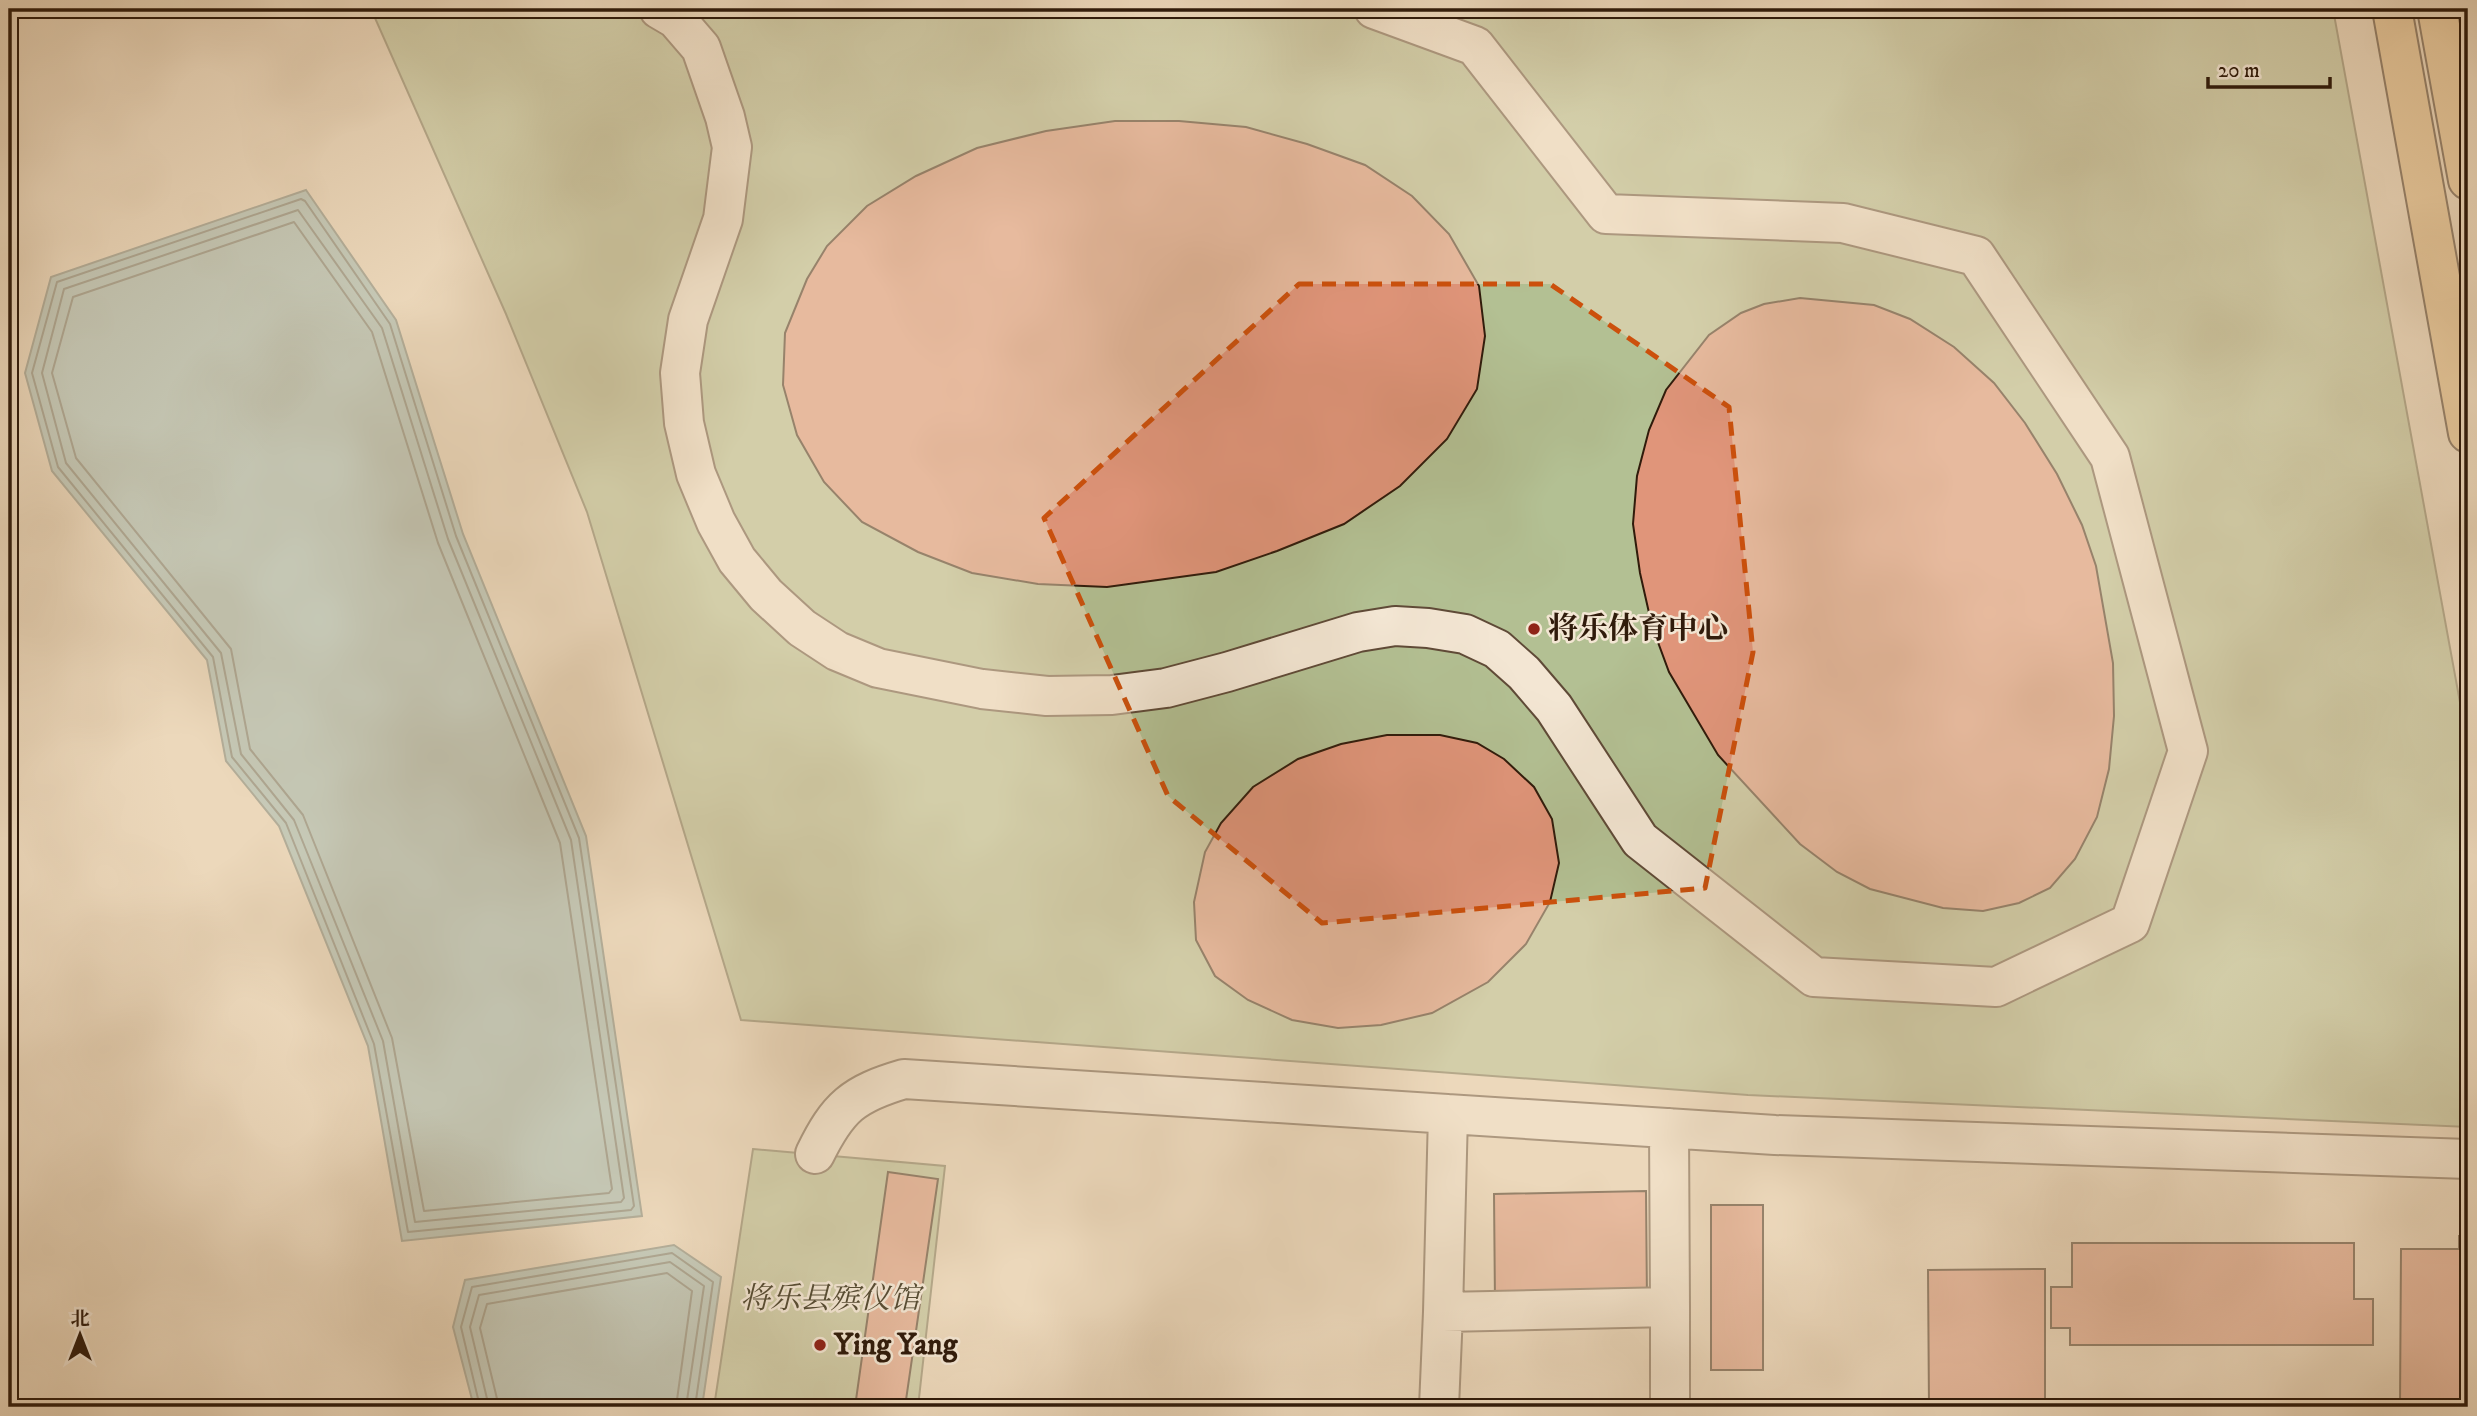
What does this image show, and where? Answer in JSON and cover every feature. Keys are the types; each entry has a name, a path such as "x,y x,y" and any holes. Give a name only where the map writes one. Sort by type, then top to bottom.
{"main road":[{"path":"2392,9 2468,433"},
{"path":"2437,9 2468,180"}],"street":[{"path":"659,9 676,19 701,48 725,117 732,147 723,219 688,320 680,373 684,423 696,474 716,522 737,560 766,595 802,628 837,651 878,668 982,689 1047,696 1112,695 1166,688 1358,632 1395,626 1465,634 1497,649 1532,682 1554,708 1640,840 1814,977 1996,987 2130,923 2188,751 2110,457 1976,256 1843,223 1606,214 1475,46 1374,9"},
{"path":"814,1154 831,1121 848,1102 873,1088 904,1079 1776,1135 2468,1158"},
{"path":"1439,1407 1448,1114"},
{"path":"1669,1128 1670,1407"},
{"path":"1443,1311 1670,1307"}],"highlighted area":[{"path":"1299,284 1550,284 1729,407 1753,652 1705,888 1322,923 1168,796 1044,518"}],"green space":[{"name":"将乐体育中心","path":"371,9 2333,9 2468,746 2468,1127 1748,1095 741,1020 587,512 506,314"},
{"name":"将乐县殡仪馆","path":"753,1149 945,1166 918,1407 714,1407"}],"water":[{"path":"306,190 396,320 463,534 586,836 642,1216 402,1241 368,1046 279,826 226,761 207,660 52,471 25,373 51,277"},
{"path":"674,1245 721,1277 702,1407 474,1407 453,1327 465,1280"}],"building":[{"path":"1115,121 1179,121 1246,127 1307,144 1365,165 1412,196 1449,234 1479,286 1485,336 1477,389 1447,439 1400,486 1344,524 1216,572 1107,587 1038,584 972,573 918,552 862,522 824,482 797,435 783,385 785,333 807,279 827,246 867,206 916,176 977,148 1046,131"},
{"path":"1800,298 1874,305 1910,319 1954,347 1994,383 2025,423 2057,474 2082,525 2096,566 2113,663 2114,716 2109,769 2097,817 2075,859 2050,888 2019,903 1983,911 1943,908 1870,889 1837,872 1800,844 1718,755 1669,672 1652,626 1633,524 1637,476 1649,430 1666,390 1709,335 1741,313 1764,304"},
{"path":"1387,735 1440,735 1477,743 1504,759 1534,787 1552,819 1559,863 1550,902 1526,944 1488,982 1432,1013 1381,1025 1338,1028 1292,1020 1248,1000 1215,976 1196,940 1194,902 1205,852 1221,823 1253,787 1298,759 1341,744"},
{"path":"888,1172 938,1179 905,1407 855,1407"},
{"path":"1646,1191 1647,1302 1495,1304 1494,1194"},
{"path":"1711,1205 1763,1205 1763,1370 1711,1370"},
{"path":"2459,1236 2468,1236 2468,1407 2400,1407 2401,1249 2459,1249"},
{"path":"2072,1243 2354,1243 2354,1299 2373,1299 2373,1345 2070,1345 2070,1328 2051,1328 2051,1287 2072,1287"},
{"path":"2045,1269 2045,1407 1929,1407 1928,1270"}],"place":[{"name":"将乐体育中心","path":"1534,629"},
{"name":"Ying Yang","path":"820,1345"}]}
